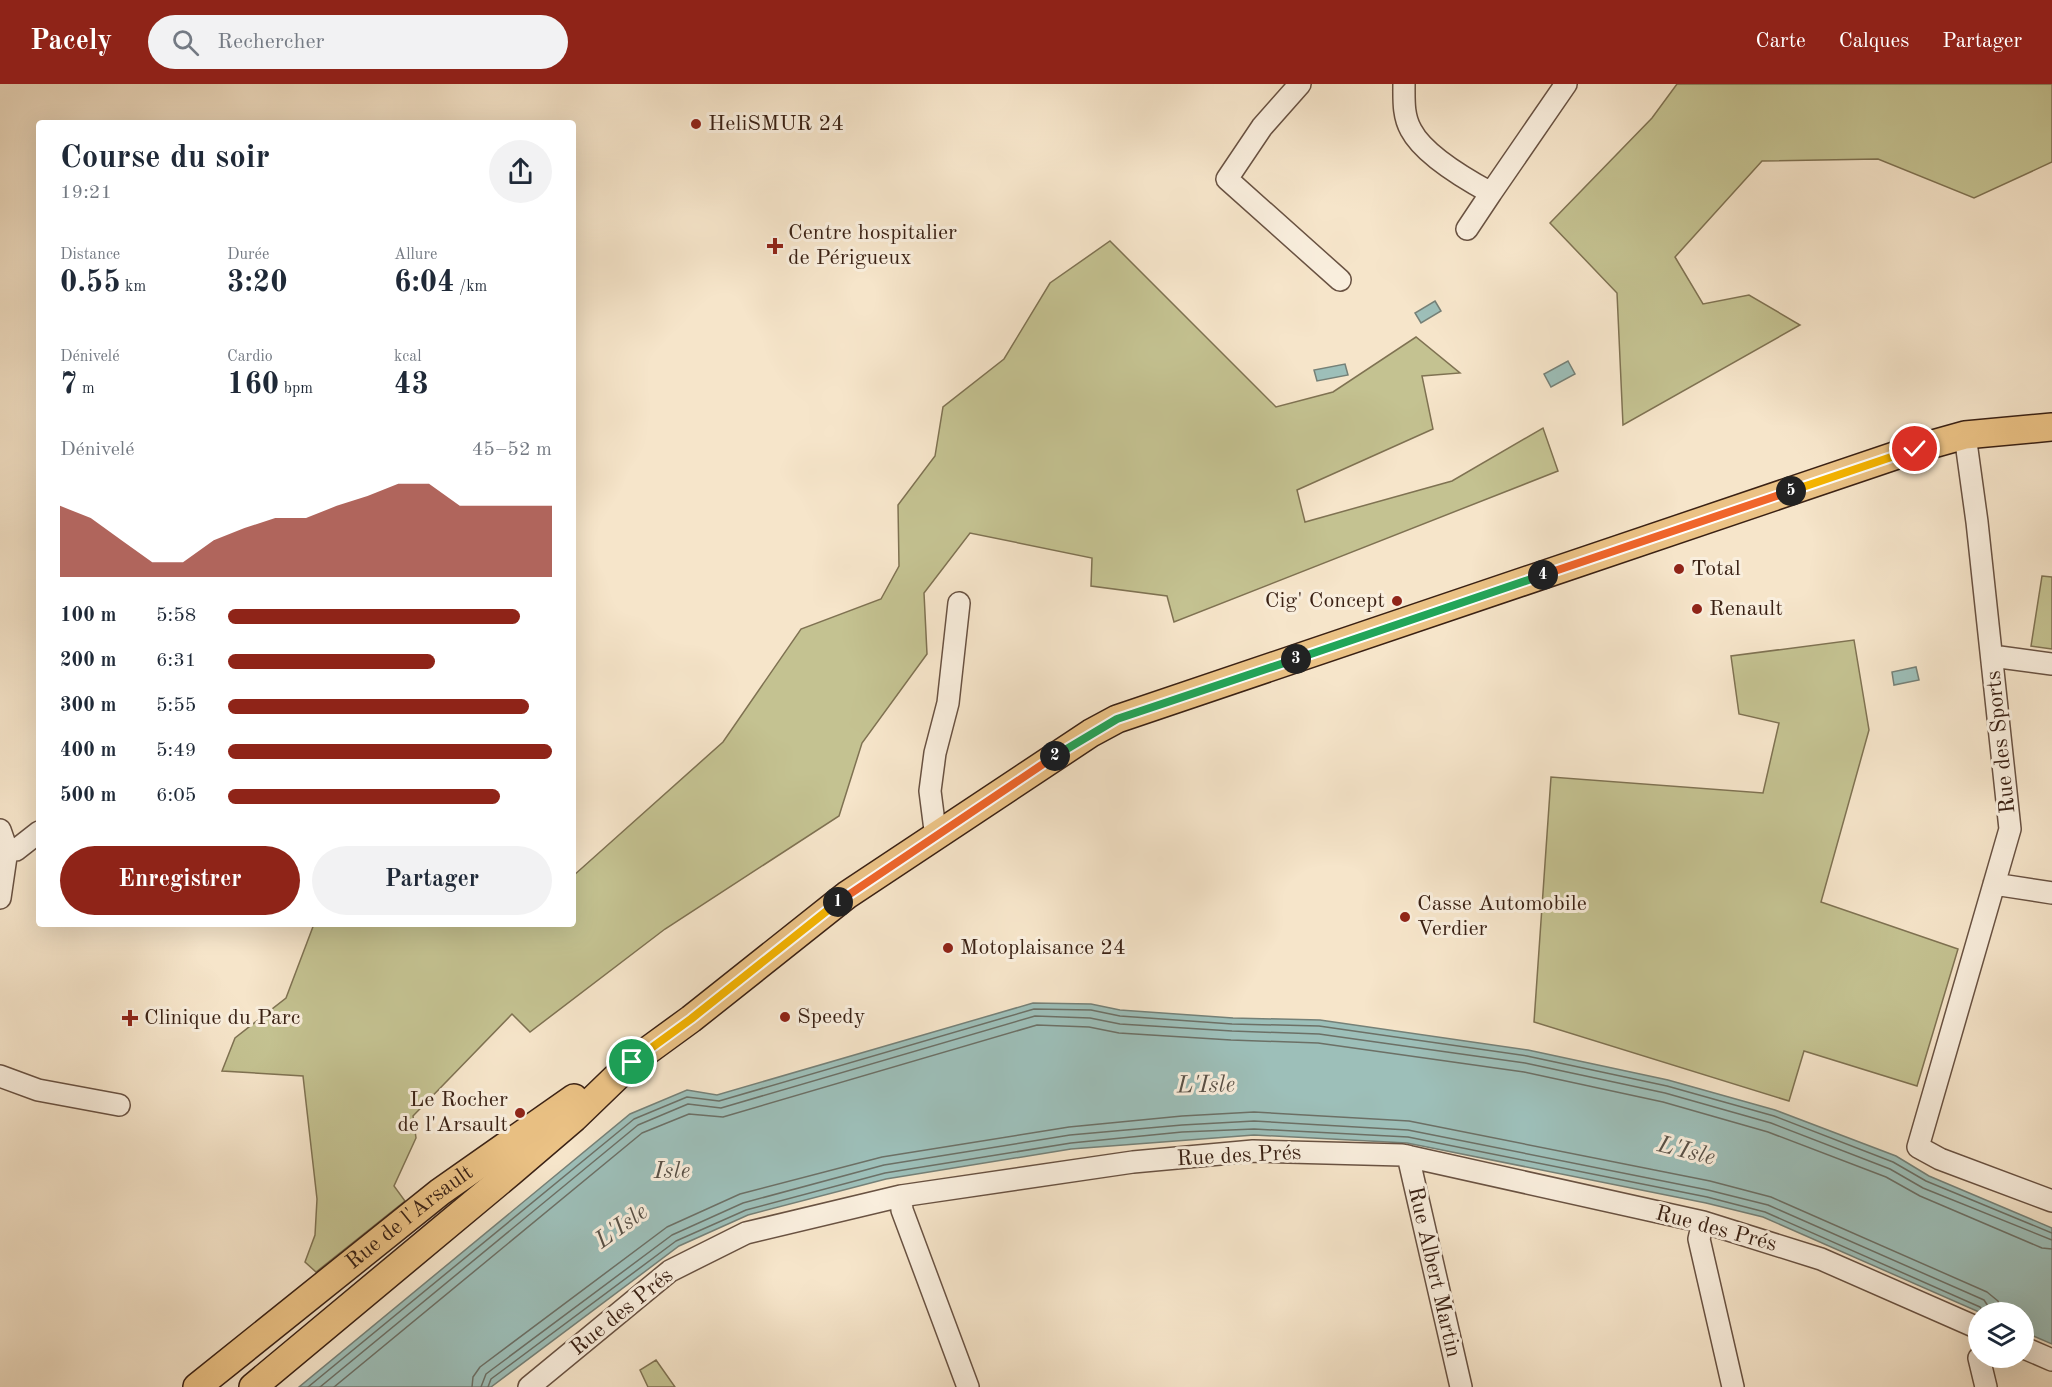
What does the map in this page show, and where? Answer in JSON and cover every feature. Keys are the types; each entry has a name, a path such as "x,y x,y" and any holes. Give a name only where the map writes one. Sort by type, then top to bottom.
{"main road":[{"path":"253,1387 574,1118 632,1062 691,1019 847,895 936,838 1068,746 1117,719 1690,524 1965,435 2052,427"},
{"name":"Rue de l'Arsault","path":"197,1387 440,1192 587,1089 632,1062"},
{"path":"462,1176 486,1172 498,1183"},
{"path":"440,1192 463,1195 472,1204"}],"street":[{"path":"1300,84 1262,127 1227,179 1340,280"},
{"path":"1404,84 1405,112 1411,130 1422,147 1491,193"},
{"path":"1467,229 1566,84"},
{"name":"Rue des Sports","path":"1965,435 2010,829 1918,1147 1940,1159 2052,1201"},
{"path":"936,838 930,791 935,753 948,703 959,603"},
{"path":"1992,656 2052,664"},
{"path":"3,840 16,850 36,834"},
{"path":"0,898 3,840"},
{"path":"1994,884 2052,893"},
{"path":"0,1076 38,1090 119,1105"},
{"name":"Rue des Prés","path":"529,1387 670,1271 746,1233 901,1196 1133,1162 1253,1151 1408,1156 1703,1222 1821,1259 1968,1324"},
{"name":"Rue Albert Martin","path":"1408,1156 1461,1387"},
{"path":"901,1196 902,1210 968,1387"},
{"path":"1703,1222 1699,1239 1733,1387"},
{"path":"2034,1352 2052,1360"},
{"path":"1982,1368 1986,1387"}],"shaded area":[{"path":"1677,84 2052,84 2052,162 1974,198 1878,159 1762,161 1675,257 1703,304 1749,295 1800,325 1623,425 1617,293 1550,223 1652,118"},
{"path":"1110,241 1276,407 1333,392 1416,337 1460,373 1422,376 1433,429 1297,490 1305,522 1452,481 1543,428 1558,471 1174,622 1167,596 1091,586 1092,558 970,533 924,593 927,654 862,743 839,816 665,929 530,1032 512,1014 413,1116 416,1138 394,1186 405,1201 316,1272 305,1262 315,1235 317,1199 303,1076 222,1071 235,1038 286,998 313,927 576,927 576,873 723,742 801,629 881,599 899,566 898,505 935,456 943,407 1004,359 1050,283"},
{"path":"2042,576 2052,577 2052,649 2031,646"},
{"path":"1854,640 1869,730 1821,902 1958,949 1917,1086 1804,1051 1789,1101 1534,1022 1551,777 1763,793 1779,723 1739,714 1731,656"},
{"path":"656,1360 675,1387 648,1387 640,1370"}],"water":[{"path":"1435,301 1441,311 1421,323 1415,313"},
{"path":"1568,361 1575,374 1551,387 1544,374"},
{"path":"1345,364 1348,375 1317,381 1314,370"},
{"path":"1916,667 1919,680 1894,685 1892,672"},
{"path":"1033,1003 1091,1004 1120,1010 1233,1018 1320,1020 1528,1050 1668,1080 1775,1110 1896,1156 1929,1176 2052,1228 2052,1344 2034,1336 2034,1302 1968,1302 1968,1307 1763,1217 1706,1203 1407,1143 1254,1135 1071,1149 886,1179 748,1215 679,1246 491,1387 299,1387 630,1114 687,1090 717,1095"}],"place":[{"name":"HeliSMUR 24","path":"696,124"},
{"name":"Centre hospitalier de Périgueux","path":"775,246"},
{"name":"Total","path":"1679,569"},
{"name":"Cig' Concept","path":"1397,601"},
{"name":"Renault","path":"1697,609"},
{"name":"Casse Automobile Verdier","path":"1405,917"},
{"name":"Motoplaisance 24","path":"948,948"},
{"name":"Speedy","path":"785,1017"},
{"name":"Clinique du Parc","path":"130,1018"},
{"name":"Le Rocher de l'Arsault","path":"520,1113"}],"route":[{"path":"632,1062 691,1019 847,895 924,846 1068,746 1117,719 1915,449"}],"water label":[{"name":"L'Isle","path":"1206,1086"},
{"name":"L'Isle","path":"1686,1152"},
{"name":"Isle","path":"672,1172"},
{"name":"L'Isle","path":"622,1227"}]}
